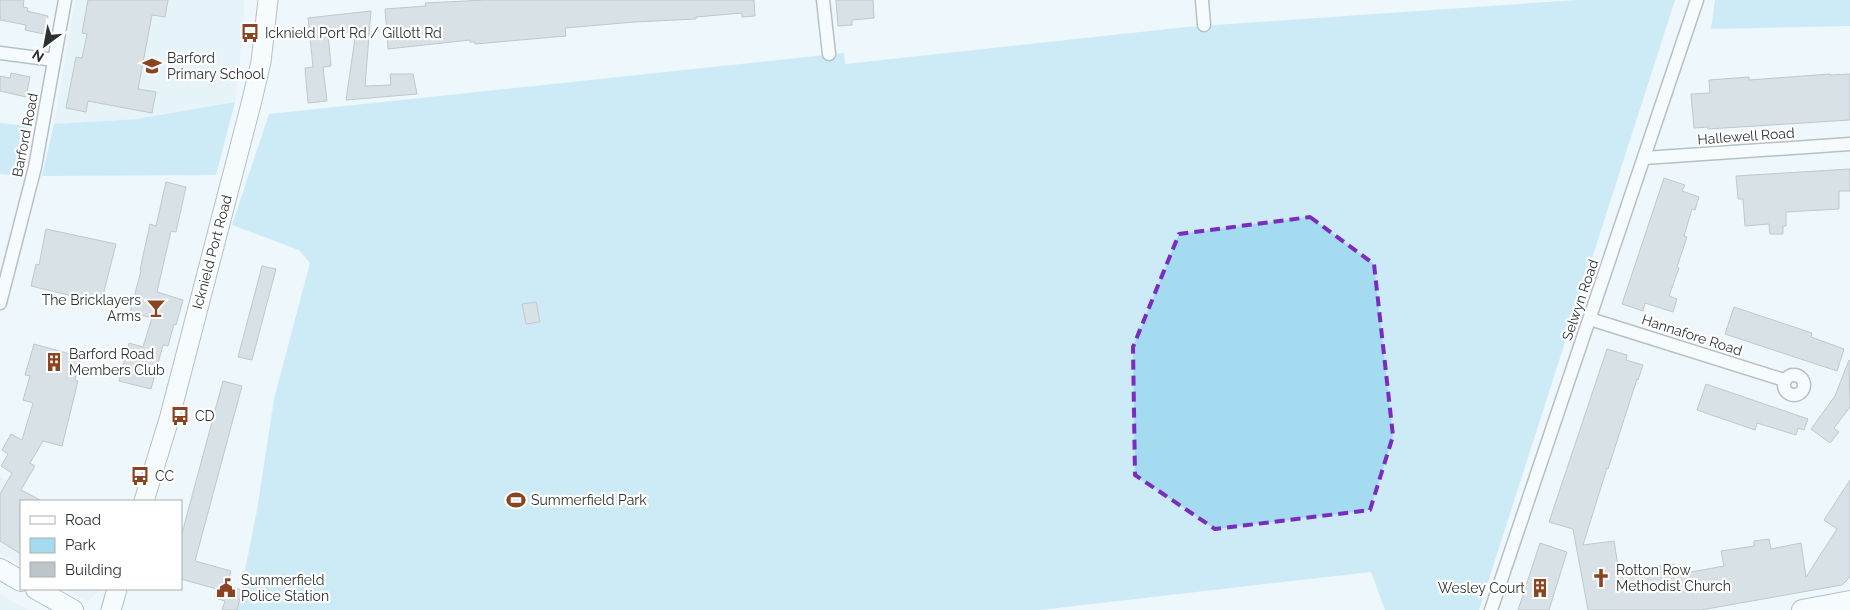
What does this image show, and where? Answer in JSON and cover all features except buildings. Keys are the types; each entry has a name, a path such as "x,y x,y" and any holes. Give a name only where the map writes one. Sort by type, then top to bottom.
{"main road":[{"name":"Icknield Port Road","path":"144,500 170,416 251,104 261,62 268,0"},
{"path":"0,569 20,580"},
{"path":"38,590 73,610"},
{"path":"111,610 117,590"},
{"path":"1802,610 1845,605"}],"street":[{"name":"Barford Road","path":"0,302 35,167 66,0"},
{"path":"823,0 828,54"},
{"path":"1202,0 1204,25"},
{"name":"Selwyn Road","path":"1491,610 1697,0"},
{"path":"0,53 54,60"},
{"name":"Hallewell Road","path":"1644,158 1850,144"},
{"name":"Hannafore Road","path":"1590,319 1784,380"}],"highlighted area":[{"path":"1310,217 1374,264 1393,436 1370,510 1215,529 1135,475 1133,347 1179,234"}],"shaded area":[{"name":"Barford Primary School","path":"75,0 244,0 244,29 235,102 137,119 54,124"},
{"path":"0,477 41,500 20,500 20,564 0,554"},
{"path":"66,590 101,590 87,601"},
{"path":"0,594 28,610 0,610"}],"green space":[{"name":"Summerfield Park","path":"1576,0 1675,0 1479,610 1385,610 1371,572 1040,610 237,610 257,510 274,399 310,263 299,250 232,225 269,114 844,53 845,64 1186,27"},
{"path":"1715,0 1850,0 1850,26 1711,29"},
{"path":"235,102 216,175 42,176 54,124 137,119"},
{"path":"0,123 28,126 17,175 0,174"}],"place":[{"name":"Icknield Port Rd / Gillott Rd","path":"250,33"},
{"name":"Barford Primary School","path":"152,66"},
{"name":"The Bricklayers Arms","path":"156,308"},
{"name":"Barford Road Members Club","path":"54,362"},
{"name":"CD","path":"180,416"},
{"name":"CC","path":"140,476"},
{"name":"Summerfield Park","path":"516,500"},
{"name":"Rotton Row Methodist Church","path":"1601,578"},
{"name":"Summerfield Police Station","path":"226,588"},
{"name":"Wesley Court","path":"1540,588"}]}
